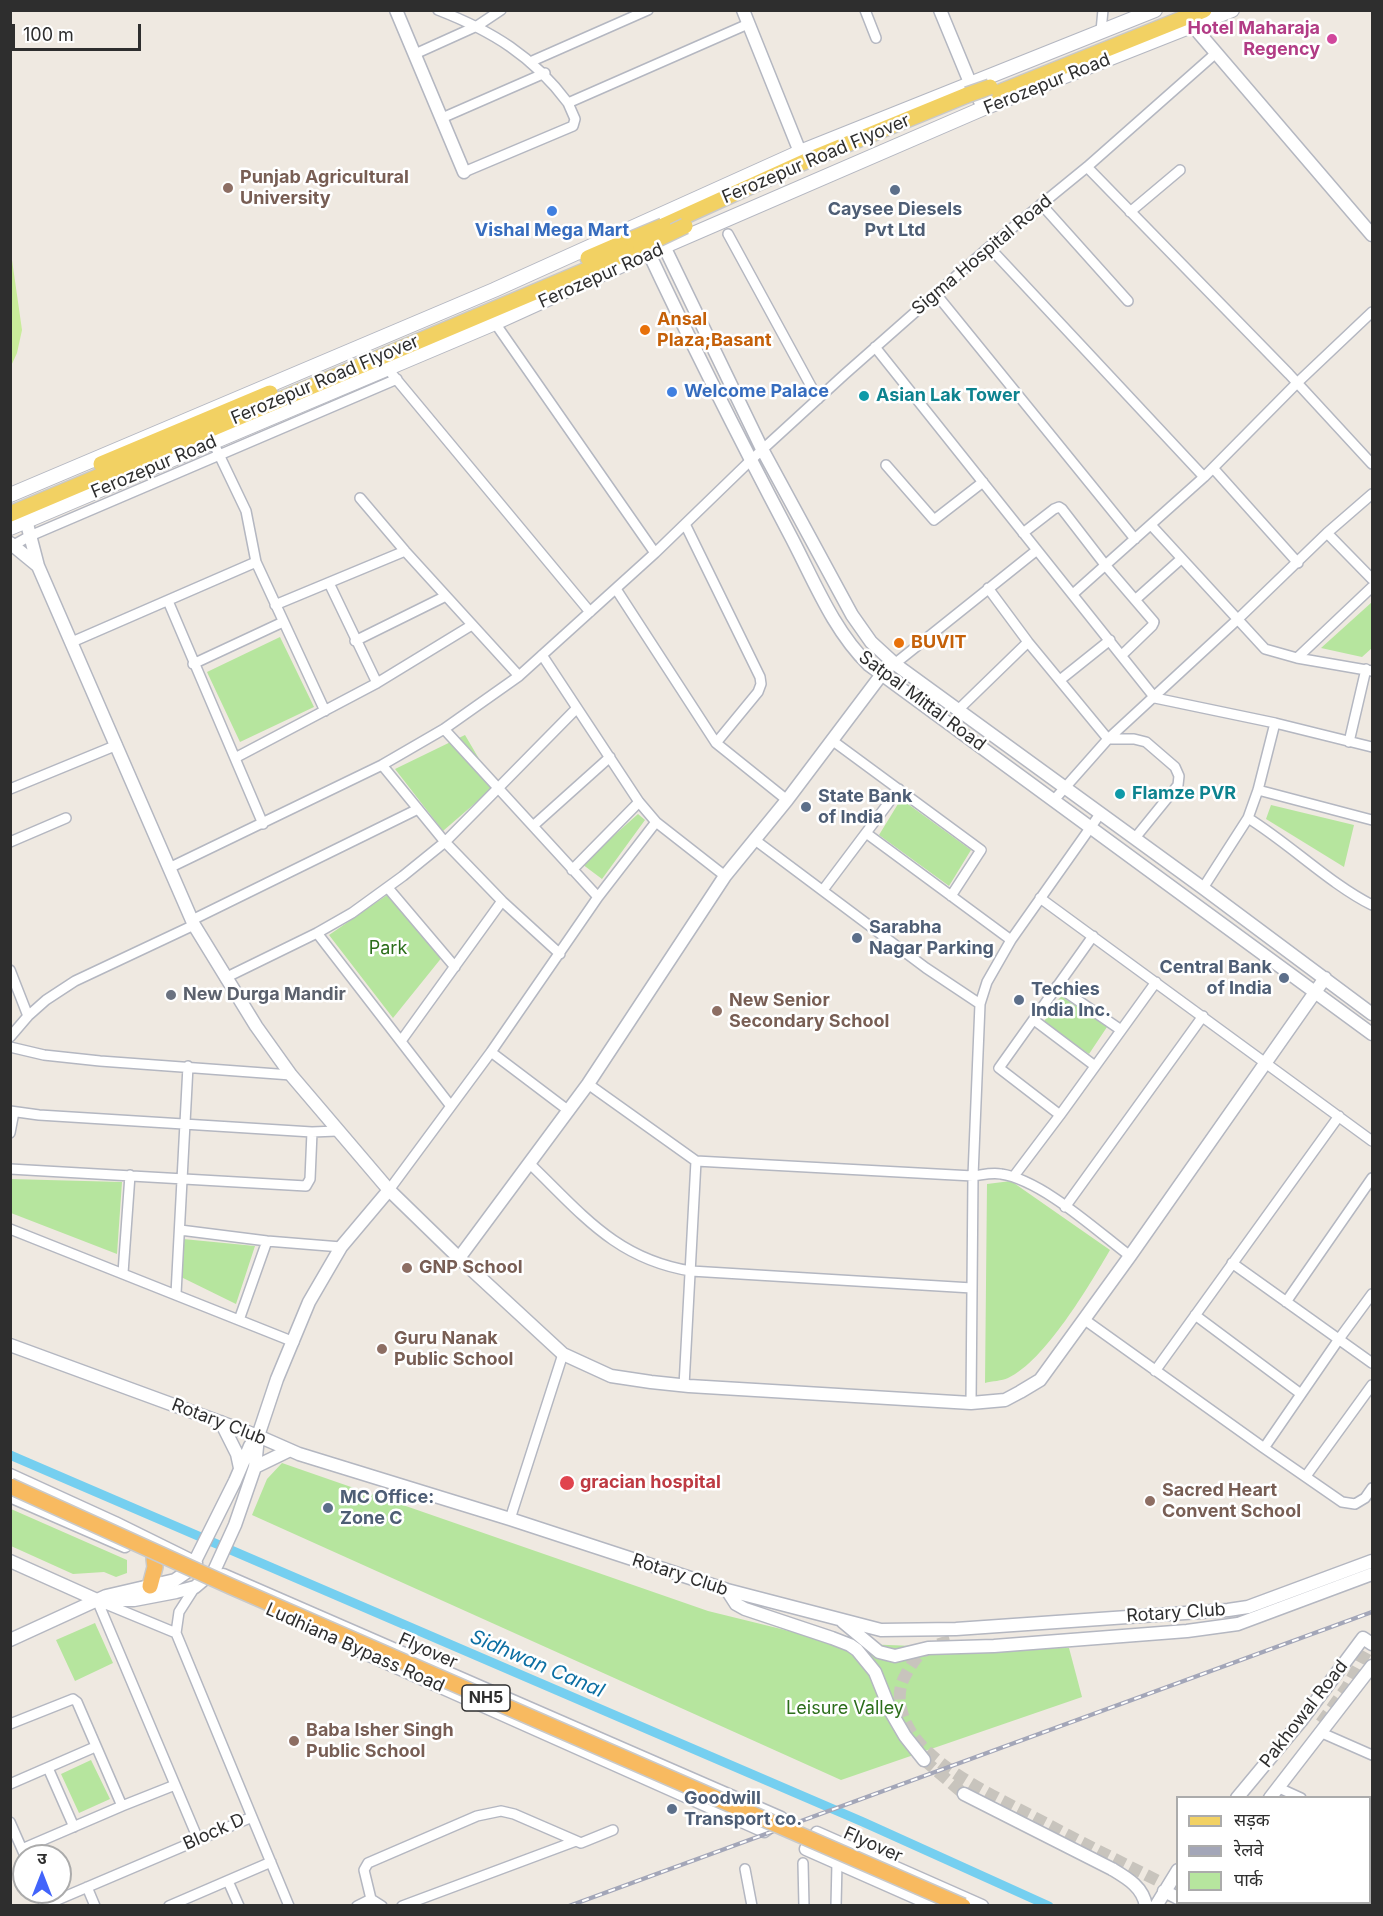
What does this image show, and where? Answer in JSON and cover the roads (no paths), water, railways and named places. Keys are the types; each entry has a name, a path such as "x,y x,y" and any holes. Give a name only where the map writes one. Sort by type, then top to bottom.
{"highway":[{"name":"Flyover","path":"10,1486 230,1586 963,1905"},
{"path":"150,1586 155,1567 154,1559"}],"main road":[{"name":"Ferozepur Road","path":"640,241 665,248 978,96 1101,31 1155,10"},
{"name":"Ferozepur Road Flyover","path":"685,226 978,96 1183,10"},
{"name":"Ferozepur Road Flyover","path":"658,222 806,161 1203,10"},
{"name":"Ferozepur Road","path":"10,528 495,323 640,241 658,222 800,152 1192,26 1232,10"},
{"name":"Ferozepur Road","path":"10,495 494,290 685,226"},
{"name":"Ferozepur Road Flyover","path":"10,504 202,420 640,241"},
{"name":"Ferozepur Road Flyover","path":"10,514 640,241"}],"street":[{"path":"396,10 464,172 573,126 575,119 568,103 545,73 477,26 438,10"},
{"path":"415,54 477,26 501,10"},
{"path":"530,62 648,10"},
{"path":"743,10 800,152"},
{"path":"864,10 876,38"},
{"path":"940,10 978,96"},
{"path":"1101,31 1103,10"},
{"path":"568,103 748,24"},
{"path":"1192,26 1372,235"},
{"name":"Sigma Hospital Road","path":"169,868 382,765 444,729 519,676 655,553 762,449 875,347 989,247 1087,167 1215,53"},
{"path":"442,118 545,73"},
{"path":"1087,167 1297,383 1372,464"},
{"path":"1130,212 1180,170"},
{"path":"1041,204 1128,301"},
{"name":"Satpal Mittal Road","path":"658,222 665,248 762,449 852,615 871,642 894,664 1135,838 1372,1014"},
{"path":"728,234 818,399"},
{"name":"Satpal Mittal Road","path":"640,241 836,623 859,655 1372,1034"},
{"path":"989,247 1204,477"},
{"path":"936,294 1136,539"},
{"path":"1073,594 1204,477 1297,383 1372,312"},
{"path":"495,323 655,553"},
{"path":"875,347 1155,698 1275,723 1372,747"},
{"path":"387,368 590,612"},
{"path":"38,566 12,545 397,380"},
{"path":"213,442 246,512 256,562 325,711"},
{"path":"886,465 934,520 983,482"},
{"path":"1213,468 1298,563"},
{"path":"1054,801 1108,739 1155,698 1327,533 1372,494"},
{"path":"360,498 519,676"},
{"path":"1023,533 1054,509 1059,507 1062,509 1154,624 1122,655"},
{"path":"26,520 38,566 193,922 256,1026 291,1075 389,1190 563,1354 611,1376 684,1386 971,1403 1005,1400 1020,1392 1040,1380 1325,978"},
{"path":"685,524 760,677 758,692 716,743"},
{"path":"1151,525 1266,650 1297,658 1369,670 1349,742"},
{"path":"1327,533 1372,579"},
{"path":"459,1258 569,1111 725,876 833,741 882,674 1036,550"},
{"path":"275,605 405,551"},
{"path":"1135,600 1181,559"},
{"path":"72,642 256,562"},
{"path":"329,583 376,683"},
{"path":"1297,658 1372,587"},
{"path":"988,588 1028,642 1108,739"},
{"path":"616,589 707,732 716,743 787,800"},
{"path":"355,640 446,596"},
{"path":"168,601 263,824"},
{"path":"193,664 283,622"},
{"path":"235,758 376,683 472,625"},
{"path":"1060,680 1110,640"},
{"path":"958,710 1028,642"},
{"path":"542,656 639,802 656,822 725,876"},
{"path":"225,978 317,933 388,888 446,842 577,708"},
{"path":"1203,888 1248,818 1258,790 1275,723"},
{"path":"444,729 598,897"},
{"path":"1108,739 1134,738 1146,742 1175,767 1179,776 1178,785 1135,838"},
{"path":"833,741 981,850 951,896"},
{"path":"10,789 117,745"},
{"path":"533,826 610,757"},
{"path":"382,765 446,842 502,901 560,954"},
{"path":"823,890 899,789"},
{"path":"1258,790 1372,820"},
{"path":"572,870 639,802"},
{"path":"10,1037 46,1000 75,981 418,809"},
{"path":"971,1403 973,1176 980,1004 987,982 1011,940 1100,814"},
{"path":"10,842 66,818"},
{"path":"1248,818 1271,832 1350,892 1372,905"},
{"path":"10,1561 176,1633 179,1612 199,1584 215,1568 235,1525 255,1467 258,1436 277,1379 309,1302 341,1247 389,1190 491,1052 598,897 656,822"},
{"path":"866,833 1011,940"},
{"path":"755,840 926,968 980,1004"},
{"path":"388,888 455,967"},
{"path":"1040,898 1372,1141"},
{"path":"401,1041 502,901"},
{"path":"317,933 450,1105"},
{"path":"1060,1116 999,1068 1093,936"},
{"path":"10,970 28,1016"},
{"path":"1014,1176 1156,982"},
{"path":"1057,986 1121,1030"},
{"path":"1065,1207 1203,1016"},
{"path":"1034,1020 1095,1066"},
{"path":"10,1047 44,1055 100,1061 291,1075"},
{"path":"491,1052 569,1111"},
{"path":"176,1294 188,1066"},
{"path":"588,1083 696,1161 973,1176 998,1173 1014,1176 1026,1181 1065,1207 1130,1256"},
{"path":"10,1133 12,1111 39,1116 312,1132 338,1131"},
{"path":"1155,1371 1339,1116"},
{"path":"10,1169 306,1186 310,1179 312,1132"},
{"path":"684,1386 696,1161"},
{"path":"530,1164 608,1238 646,1260 669,1268 972,1288"},
{"path":"123,1273 130,1175"},
{"path":"1286,1302 1372,1178"},
{"path":"10,1229 294,1342"},
{"path":"180,1230 267,1241 341,1247"},
{"path":"239,1320 267,1241"},
{"path":"1232,1263 1372,1363"},
{"path":"1264,1448 1372,1294"},
{"path":"1195,1315 1301,1394"},
{"path":"1084,1320 1342,1502 1349,1504 1361,1502 1372,1488"},
{"name":"Rotary Club","path":"10,1345 221,1422 290,1450 727,1590 881,1630 956,1629 1228,1610 1248,1607 1372,1561"},
{"path":"510,1519 563,1354"},
{"path":"1306,1476 1372,1385"},
{"path":"221,1422 237,1454 240,1469"},
{"path":"10,1640 97,1600 116,1593 175,1580 187,1574 197,1560 250,1446 258,1436"},
{"path":"255,1467 290,1450"},
{"path":"10,1474 215,1568"},
{"name":"Ludhiana Bypass Road","path":"10,1496 187,1574 199,1584 764,1831 781,1818 215,1568"},
{"path":"840,1619 879,1652 895,1656 928,1648 1022,1644 1228,1626 1372,1574"},
{"path":"97,1600 134,1600 176,1592 199,1584"},
{"path":"727,1590 736,1604 745,1609 832,1638 857,1650 875,1672 891,1712 905,1736 924,1760"},
{"path":"97,1600 198,1839"},
{"path":"950,1641 1230,1620 1240,1617 1248,1607"},
{"name":"Block D","path":"45,1905 252,1817 176,1633"},
{"name":"Pakhowal Road","path":"1238,1796 1301,1721 1363,1638 1372,1644"},
{"name":"Pakhowal Road","path":"1274,1793 1372,1666"},
{"path":"10,1724 72,1699 77,1702 94,1747 122,1806"},
{"path":"1322,1733 1372,1755"},
{"path":"10,1784 94,1747"},
{"path":"48,1768 74,1827"},
{"path":"39,1844 122,1806 175,1785"},
{"path":"1274,1793 1294,1796"},
{"path":"964,1794 1112,1869 1133,1883 1144,1897 1146,1905"},
{"path":"382,1905 371,1899 364,1870 368,1863 489,1812 501,1811 514,1814 581,1844 613,1830"},
{"path":"252,1817 290,1905"},
{"path":"10,1822 20,1844"},
{"path":"935,1905 806,1849 817,1833 982,1905"},
{"path":"402,1905 576,1841"},
{"path":"169,1905 189,1902 271,1862"},
{"path":"803,1863 804,1905"},
{"path":"836,1905 837,1863"},
{"path":"745,1869 752,1905"},
{"path":"228,1881 239,1905"},
{"path":"1156,1905 1172,1881"},
{"path":"87,1887 95,1905"},
{"path":"357,1905 371,1899"}],"waterway":[{"name":"Sidhwan Canal","path":"10,1455 863,1822 1049,1906"}],"tunnel":[{"path":"950,1641 933,1646 917,1657 901,1686 901,1710 915,1738 939,1761 986,1792 1176,1890"},
{"path":"1321,1723 1347,1687 1372,1641"},
{"path":"924,1760 964,1794"},
{"path":"1206,1904 1209,1906"}],"railway":[{"path":"569,1906 1372,1612"}],"place":[{"name":"Hotel Maharaja Regency","path":"1332,39"},
{"name":"Punjab Agricultural University","path":"228,188"},
{"name":"Caysee Diesels Pvt Ltd","path":"895,190"},
{"name":"Vishal Mega Mart","path":"552,211"},
{"name":"Ansal Plaza;Basant","path":"645,330"},
{"name":"Welcome Palace","path":"672,392"},
{"name":"Asian Lak Tower","path":"864,396"},
{"name":"BUVIT","path":"899,643"},
{"name":"Flamze PVR","path":"1120,794"},
{"name":"State Bank of India","path":"806,807"},
{"name":"Sarabha Nagar Parking","path":"857,938"},
{"name":"Central Bank of India","path":"1284,978"},
{"name":"New Durga Mandir","path":"171,995"},
{"name":"Techies India Inc.","path":"1019,1000"},
{"name":"New Senior Secondary School","path":"717,1011"},
{"name":"GNP School","path":"407,1268"},
{"name":"Guru Nanak Public School","path":"382,1349"},
{"name":"gracian hospital","path":"567,1483"},
{"name":"Sacred Heart Convent School","path":"1150,1501"},
{"name":"MC Office: Zone C","path":"328,1508"},
{"name":"Baba Isher Singh Public School","path":"294,1741"},
{"name":"Goodwill Transport co.","path":"672,1809"}],"park label":[{"name":"Park","path":"388,949"},
{"name":"Leisure Valley","path":"845,1709"}]}
